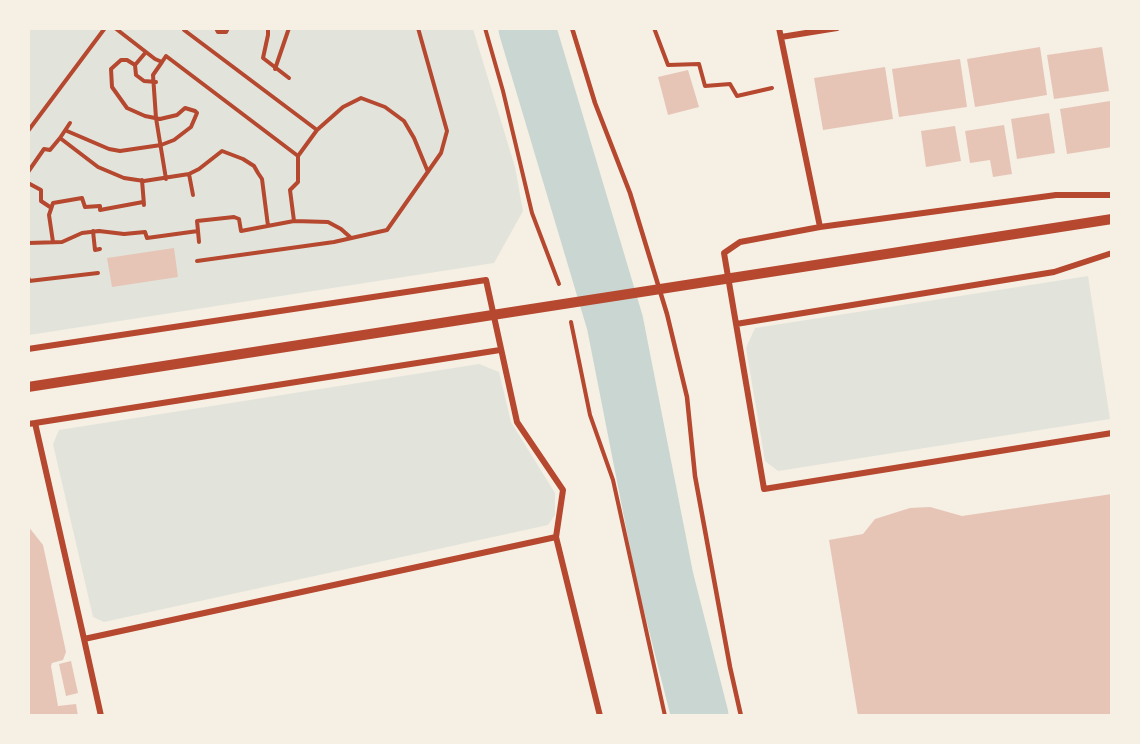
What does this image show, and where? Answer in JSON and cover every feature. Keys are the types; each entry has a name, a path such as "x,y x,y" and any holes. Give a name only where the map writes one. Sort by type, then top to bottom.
{"street":[{"path":"779,28 820,227"},
{"path":"781,37 837,28"},
{"path":"1112,195 1056,195 820,227 740,242 724,253 764,489 1112,433"},
{"path":"28,387 544,309 1112,219"},
{"path":"736,324 1054,272 1112,253"},
{"path":"28,349 486,280 517,422 563,490 556,537 600,716"},
{"path":"101,716 32,423 500,350"},
{"path":"84,639 556,537"}],"lane":[{"path":"572,28 595,103 630,193 659,290 687,397 695,476 741,716"}],"path":[{"path":"28,131 105,28"},
{"path":"115,28 162,62"},
{"path":"185,28 184,30 317,130"},
{"path":"216,28 218,32 226,32 228,28"},
{"path":"268,28 263,58 289,78"},
{"path":"275,69 289,28"},
{"path":"197,261 334,242 387,230 441,153 447,130 418,28"},
{"path":"485,28 503,91 532,213 567,304 590,415 613,480 665,716"},
{"path":"654,28 668,65 699,64 705,86 730,84 736,96 790,84"},
{"path":"146,52 135,65 136,75 144,81 154,82"},
{"path":"166,179 156,118 153,75 166,56 298,156"},
{"path":"67,131 109,149 120,151 161,145 183,134 190,127 197,113 185,108 177,115 156,118 145,116 127,108 112,87 111,69 121,60 127,60 135,65"},
{"path":"294,221 290,190 298,182 298,156 317,130 343,107 361,98 385,107 404,121 414,138 428,172"},
{"path":"28,172 44,148 50,150 67,131 70,123"},
{"path":"60,138 98,167 124,178 166,179 189,174 222,152 243,159 254,166 262,179 268,226"},
{"path":"189,174 194,188 193,195"},
{"path":"53,242 49,215 53,202 82,198 85,207 100,206 100,210 144,204 142,180"},
{"path":"28,183 41,190 41,201 50,207"},
{"path":"199,242 197,222 234,217 239,219 241,231 294,221 328,222 350,237"},
{"path":"89,251 98,249 93,231"},
{"path":"28,243 62,242 93,231 124,234 145,232 147,246"},
{"path":"147,238 198,231"},
{"path":"28,278 29,281 98,273"}],"shaded area":[{"path":"29,29 473,29 515,167 523,211 494,263 29,335"},
{"path":"1088,276 1110,419 778,471 765,461 746,348 755,328"},
{"path":"479,364 499,372 511,422 555,493 555,515 548,525 104,622 93,617 53,444 59,430"}],"building":[{"path":"1040,47 1047,95 975,107 967,59"},
{"path":"1102,47 1109,91 1054,99 1047,55"},
{"path":"960,59 967,107 899,117 892,69"},
{"path":"885,67 893,119 823,130 814,78"},
{"path":"688,70 699,107 668,115 658,77"},
{"path":"1110,101 1112,147 1067,154 1060,109"},
{"path":"1049,113 1055,153 1017,159 1011,119"},
{"path":"1004,125 1012,174 993,177 990,160 970,163 965,131"},
{"path":"955,126 961,161 926,167 921,131"},
{"path":"174,248 178,277 112,287 107,258"},
{"path":"1112,494 1112,716 858,716 829,540 863,534 875,519 910,508 930,507 962,516"},
{"path":"28,526 43,545 66,652 63,660 52,663 51,666 58,706 76,704 78,716 28,716"},
{"path":"71,661 78,693 66,696 59,664"}],"waterway":[{"path":"527,28 615,323 665,578 700,716"}]}
